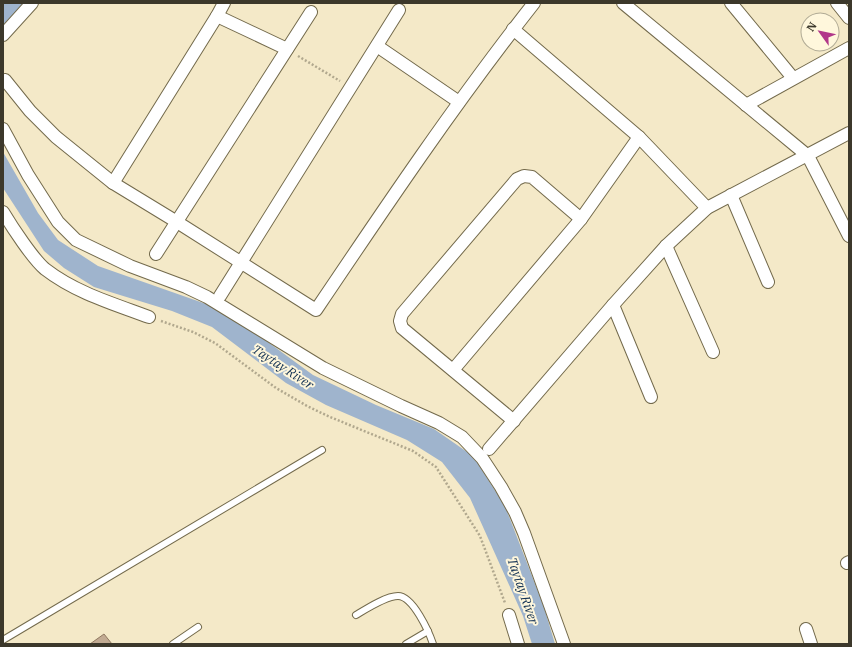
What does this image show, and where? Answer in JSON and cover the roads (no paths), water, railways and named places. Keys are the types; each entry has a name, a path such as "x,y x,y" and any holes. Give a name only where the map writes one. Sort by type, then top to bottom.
{"street":[{"path":"3,35 32,3"},
{"path":"113,183 224,3"},
{"path":"5,80 30,111 56,137 113,183 178,222 316,310 459,102 534,3"},
{"path":"623,3 808,156 849,236"},
{"path":"731,3 793,78"},
{"path":"837,3 849,18"},
{"path":"220,296 399,10"},
{"path":"156,254 178,222 311,12"},
{"path":"217,16 287,49"},
{"path":"513,29 639,137 707,208"},
{"path":"377,46 459,102"},
{"path":"746,105 849,48"},
{"path":"3,129 28,175 58,222 76,240 130,266 186,287 207,297 323,368 439,423 462,437 482,458 501,487 514,512 524,533 564,644"},
{"path":"489,449 666,246 707,208 849,133"},
{"path":"453,370 581,219 639,137"},
{"path":"514,421 402,328 400,321 402,314 517,179 524,176 532,178 581,219"},
{"path":"731,195 768,282"},
{"path":"3,212 33,256 45,269 69,284 95,297 149,317"},
{"path":"666,246 713,352"},
{"path":"613,305 651,397"},
{"path":"509,615 518,644"},
{"path":"806,629 812,644"}],"lane":[{"path":"3,640 322,450"},
{"path":"356,615 390,597 399,596 406,599 411,604 428,631 433,644"},
{"path":"172,644 198,627"},
{"path":"406,644 428,631"}],"water":[{"path":"3,3 26,3 3,30"},
{"name":"Taytay River","path":"3,152 38,213 58,240 98,266 209,305 261,337 313,375 376,405 434,429 473,456 505,506 544,607 555,644 532,644 523,616 470,498 442,462 407,440 326,405 286,383 212,327 172,311 94,287 64,268 44,251 3,188"}]}
